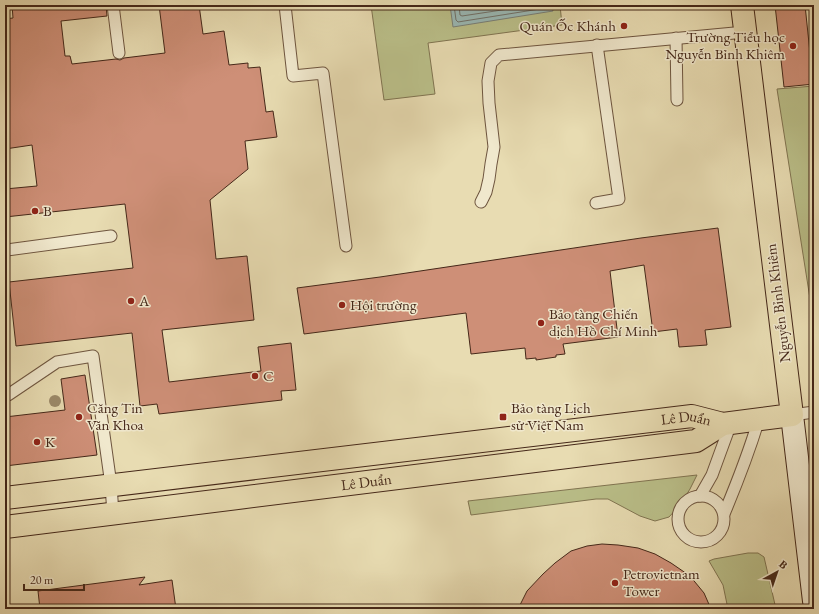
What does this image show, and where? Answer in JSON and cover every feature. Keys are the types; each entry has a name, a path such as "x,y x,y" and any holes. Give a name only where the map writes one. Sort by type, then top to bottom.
{"main road":[{"name":"Nguyễn Bỉnh Khiêm","path":"742,5 814,601"},
{"name":"Lê Duẩn","path":"5,498 692,416 727,423 792,415"},
{"name":"Lê Duẩn","path":"5,527 696,441 727,423"},
{"path":"318,460 322,488"}],"lane":[{"path":"113,5 119,53"},
{"path":"285,5 293,76 323,73 346,246"},
{"path":"481,202 486,192 494,146 488,103 488,81 491,63 499,55 745,32"},
{"path":"676,38 677,100"},
{"path":"596,203 619,199 597,45"},
{"path":"5,248 7,250 111,236"},
{"path":"5,395 8,395 57,362 93,356 111,485 113,514"},
{"path":"792,415 814,412"},
{"path":"724,514 715,501 708,497 700,496 686,502 681,508 679,524 682,531 694,541 702,542 710,540 717,536 722,530 724,514 748,456 759,419"},
{"path":"700,496 712,475 727,423"}],"green space":[{"path":"371,5 560,5 562,25 428,43 435,94 384,100"},
{"path":"814,86 814,324 777,89"},
{"path":"697,475 680,505 669,517 655,521 640,516 608,499 596,499 471,515 468,501"},
{"path":"748,553 758,553 764,557 776,609 728,609 723,585 709,561"}],"water":[{"path":"450,5 552,5 553,11 453,27"}],"building":[{"path":"12,5 106,5 107,16 61,21 65,56 70,56 72,64 116,59 120,60 124,58 165,53 159,5 199,5 203,34 224,31 229,65 248,63 248,68 260,67 266,112 273,111 277,137 245,141 248,169 210,200 216,259 247,256 254,320 162,330 169,382 261,371 258,347 291,343 296,390 281,391 282,400 159,414 157,404 140,406 132,333 16,346 9,282 133,268 125,204 5,217 5,189 37,186 32,145 5,149 5,19 13,18"},
{"name":"Trường Tiểu học Nguyễn Bỉnh Khiêm","path":"775,5 805,5 810,53 814,53 814,84 784,87"},
{"path":"718,228 731,327 705,330 707,345 679,347 677,329 653,332 644,265 610,271 618,337 563,344 565,354 556,355 556,357 536,360 536,358 526,359 525,348 471,354 466,313 304,334 297,288"},
{"path":"85,375 97,455 5,466 5,417 65,410 61,379"},
{"name":"Petrovietnam Tower","path":"602,544 638,548 655,554 671,563 690,576 704,593 711,609 518,609 527,591 555,563 571,551 587,546"},
{"path":"145,577 139,585 172,580 176,609 40,609 38,591"}],"place":[{"name":"Quán Ốc Khánh","path":"624,26"},
{"name":"Trường Tiểu học Nguyễn Bỉnh Khiêm","path":"793,46"},
{"name":"B","path":"35,211"},
{"name":"A","path":"131,301"},
{"name":"Hội trường","path":"342,305"},
{"name":"Bảo tàng Chiến dịch Hồ Chí Minh","path":"541,323"},
{"name":"C","path":"255,376"},
{"name":"Căng Tin Văn Khoa","path":"79,417"},
{"name":"Bảo tàng Lịch sử Việt Nam","path":"503,417"},
{"name":"K","path":"37,442"},
{"name":"Petrovietnam Tower","path":"615,583"}]}
